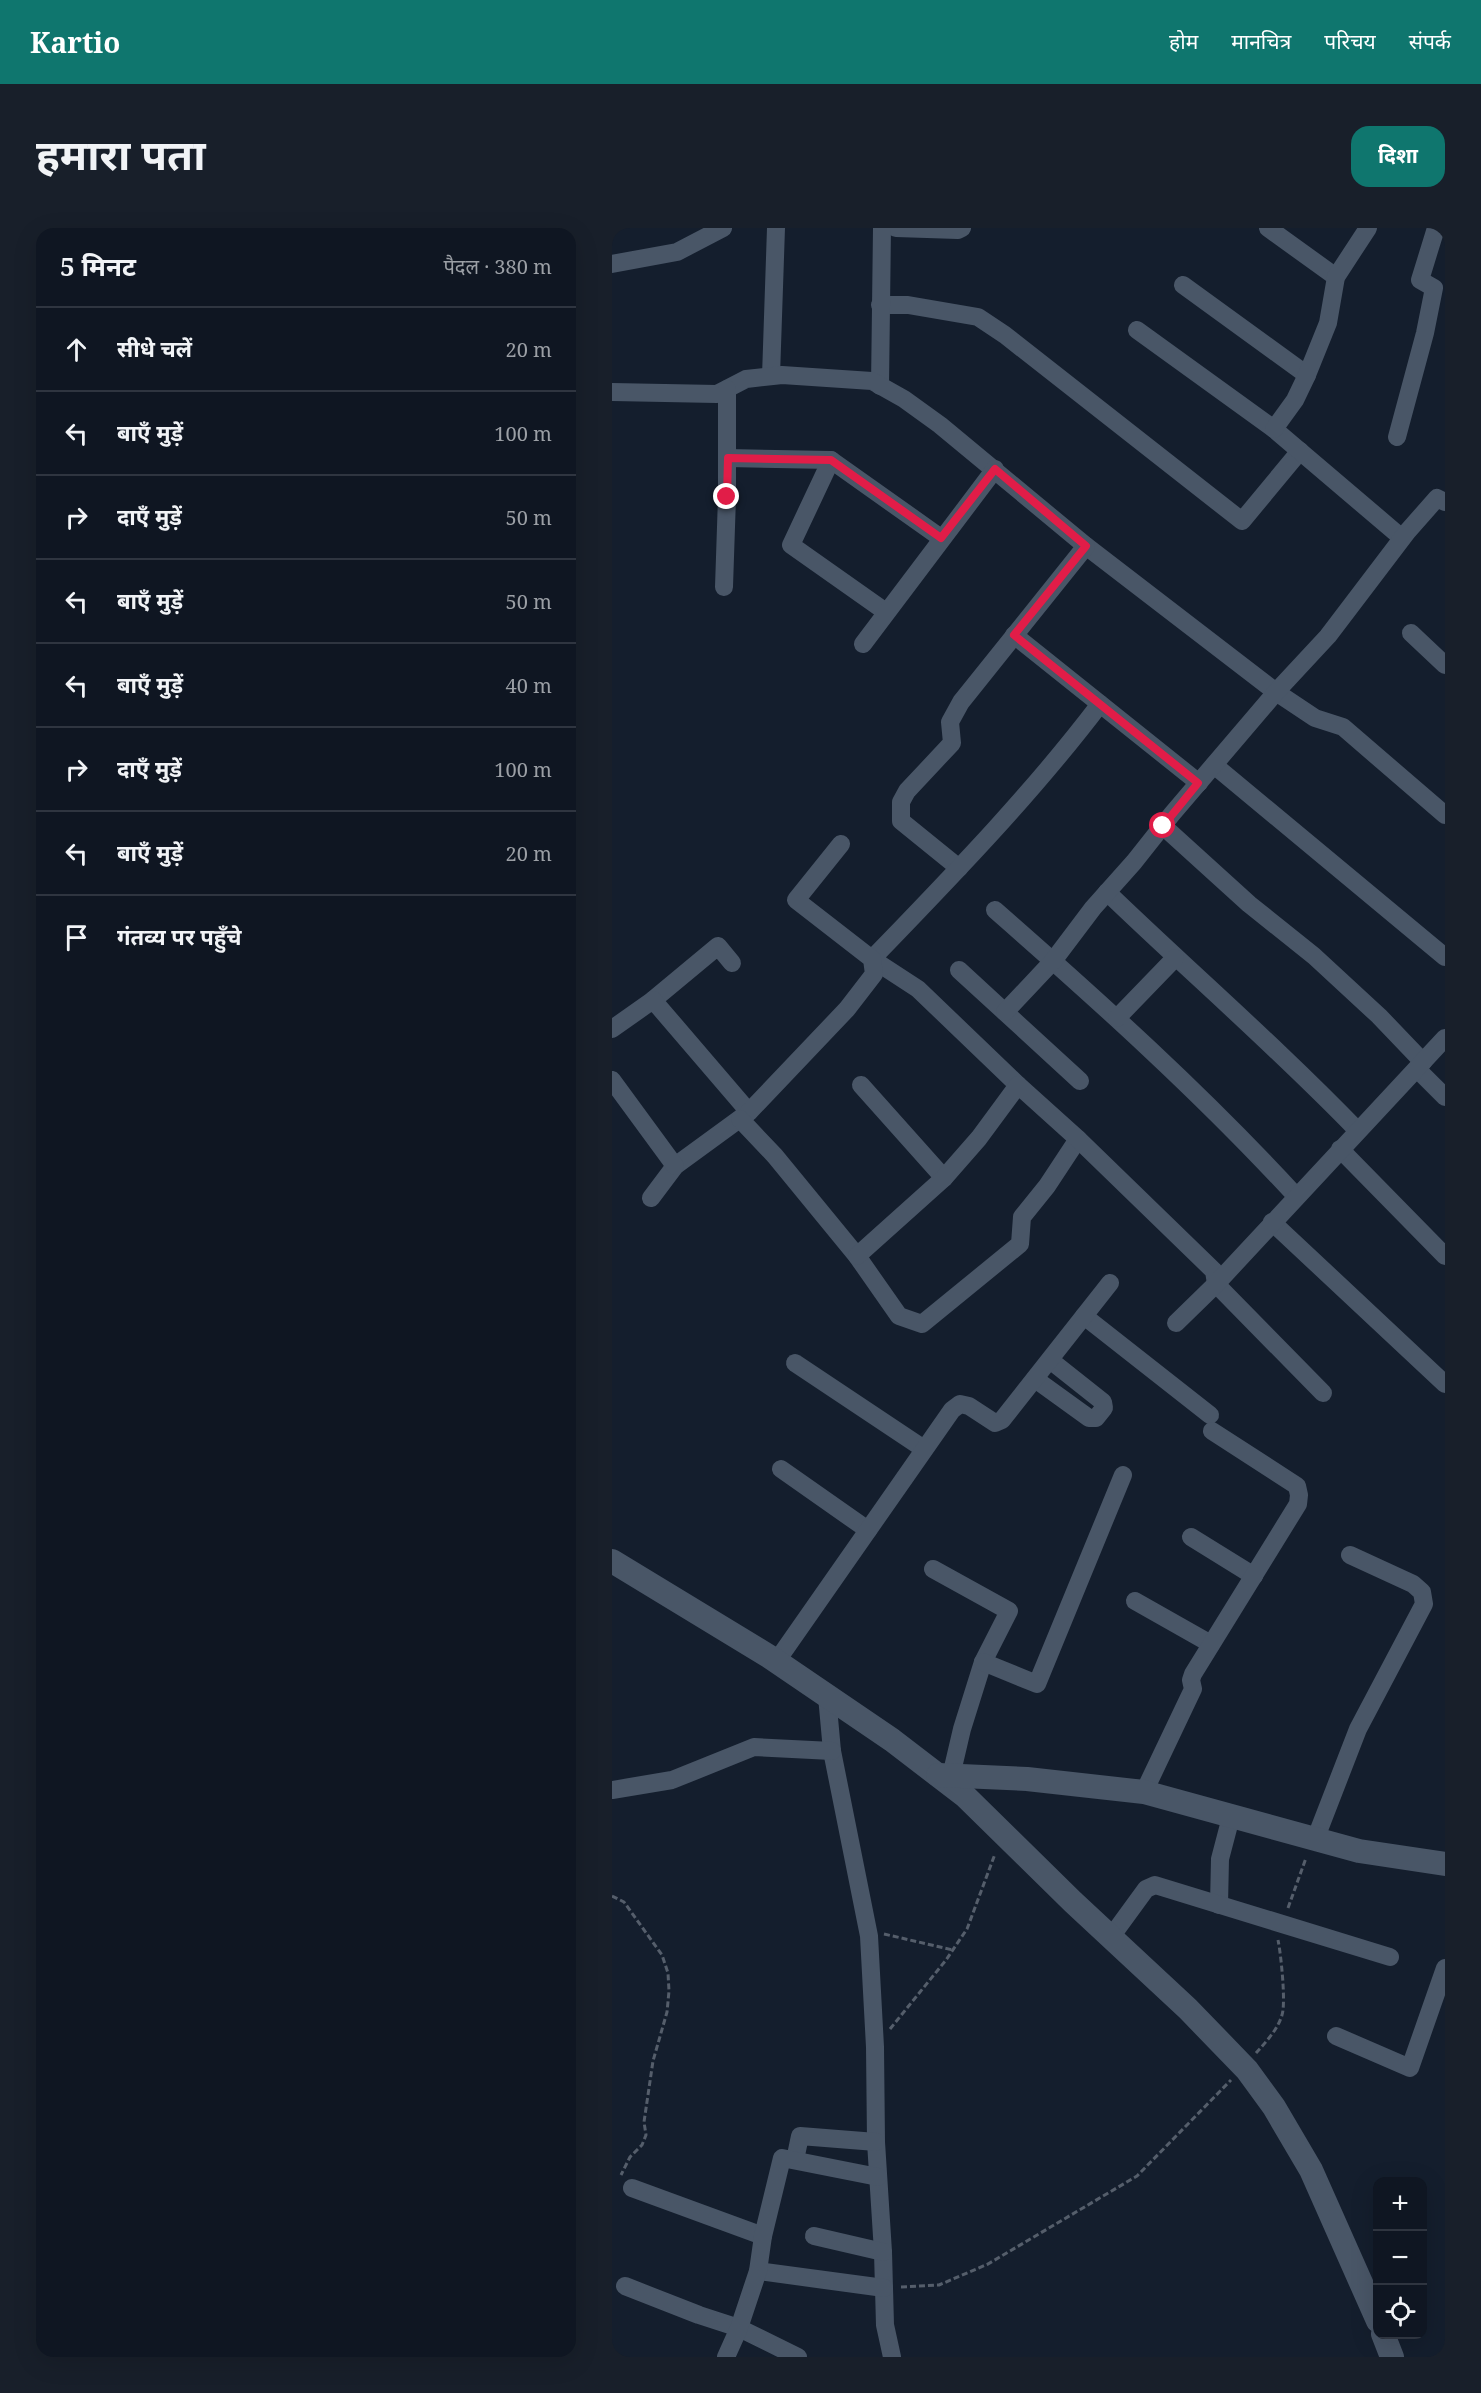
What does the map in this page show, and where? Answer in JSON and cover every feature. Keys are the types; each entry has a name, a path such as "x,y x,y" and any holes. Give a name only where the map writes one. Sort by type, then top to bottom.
{"street":[{"path":"612,264 677,252 723,228"},
{"path":"771,376 776,228"},
{"path":"880,386 882,228"},
{"path":"896,228 958,230 962,228"},
{"path":"1268,228 1336,277"},
{"path":"1274,429 1295,400 1307,375 1328,323 1336,277 1368,228"},
{"path":"1397,437 1425,333 1434,288 1420,280 1436,228"},
{"path":"1182,285 1307,375"},
{"path":"880,305 908,305 978,317 1005,335 1242,521 1300,451"},
{"path":"1137,330 1274,429 1402,538"},
{"path":"612,392 717,394 746,378 771,376 872,381 940,425 1086,546 1276,692 1316,718 1343,727 1445,815"},
{"path":"724,587 728,458 727,389"},
{"path":"728,458 831,460 941,538"},
{"path":"831,460 791,545 886,612"},
{"path":"863,644 995,469"},
{"path":"1005,1012 1053,961 1198,783 1276,692 1328,636 1402,538 1437,498 1445,502"},
{"path":"959,868 901,820 901,802 952,742 950,722 961,702 1086,546"},
{"path":"1410,633 1445,665"},
{"path":"1014,635 1198,783"},
{"path":"872,959 1054,764 1100,704"},
{"path":"1215,765 1445,957"},
{"path":"1163,826 1379,1016 1445,1097"},
{"path":"841,844 796,900 872,959 918,989 1214,1271 1215,1284 1323,1393"},
{"path":"1107,892 1175,958 1299,1070 1357,1130"},
{"path":"995,910 1117,1018 1248,1144 1296,1196"},
{"path":"612,1029 653,1000 718,946 732,963"},
{"path":"1117,1018 1175,958"},
{"path":"651,1198 675,1166 745,1115 848,1009 874,974 872,959"},
{"path":"959,970 1080,1081"},
{"path":"653,1000 745,1115 774,1156 856,1256 899,1316 922,1324 1020,1244 1022,1216 1047,1186 1078,1139"},
{"path":"1176,1323 1445,1038"},
{"path":"612,1080 675,1166"},
{"path":"861,1085 944,1178"},
{"path":"856,1256 944,1178 979,1138 1018,1085"},
{"path":"1340,1149 1445,1256"},
{"path":"1272,1222 1445,1384"},
{"path":"776,1662 947,1416 960,1404 969,1406 995,1423 1002,1420 1110,1283"},
{"path":"1084,1316 1211,1423 1297,1486 1299,1495 1298,1504 1193,1674 1191,1680 1193,1689 1144,1792"},
{"path":"1035,1379 1089,1418 1096,1418 1104,1408 1103,1402 1050,1360"},
{"path":"795,1363 924,1449"},
{"path":"781,1469 868,1530"},
{"path":"983,1662 1037,1683 1123,1475"},
{"path":"1191,1537 1254,1576"},
{"path":"1315,1840 1358,1729 1424,1604 1422,1592 1413,1584 1350,1555"},
{"path":"612,1561 776,1662 944,1776 1188,2008 1244,2067 1274,2107 1311,2170 1373,2312"},
{"path":"933,1569 1009,1611 983,1662 962,1729 944,1776"},
{"path":"1135,1601 1211,1644"},
{"path":"827,1696 832,1751 868,1929 875,2047 876,2142 885,2325 892,2357"},
{"path":"612,1790 672,1780 754,1747 832,1751"},
{"path":"944,1776 1027,1779 1144,1792 1359,1851 1445,1864"},
{"path":"1219,1905 1220,1859 1231,1817"},
{"path":"1111,1937 1146,1889 1155,1885 1390,1958"},
{"path":"1336,2036 1410,2068 1445,1968"},
{"path":"795,2160 800,2136 876,2142"},
{"path":"726,2357 739,2328 758,2271 763,2236 782,2158 878,2176"},
{"path":"626,2184 763,2236"},
{"path":"814,2236 883,2252"},
{"path":"758,2271 884,2288"},
{"path":"625,2286 739,2328 794,2356"},
{"path":"1385,2339 1392,2357"}],"path":[{"path":"875,2047 912,2005 967,1929 987,1879 1002,1832"},
{"path":"884,2288 939,2284 988,2264 1137,2176 1244,2067 1268,2040 1283,2014 1281,1950 1278,1941 1298,1874 1315,1840"},
{"path":"612,1896 624,1902 662,1955 668,1974 669,1991 667,2012 653,2061 644,2122 646,2134 642,2145 621,2170 626,2184"},
{"path":"868,1929 952,1950"}],"route":[{"path":"727,497 728,458 831,460 941,538 995,469 1086,546 1014,635 1198,783 1163,826"}]}
